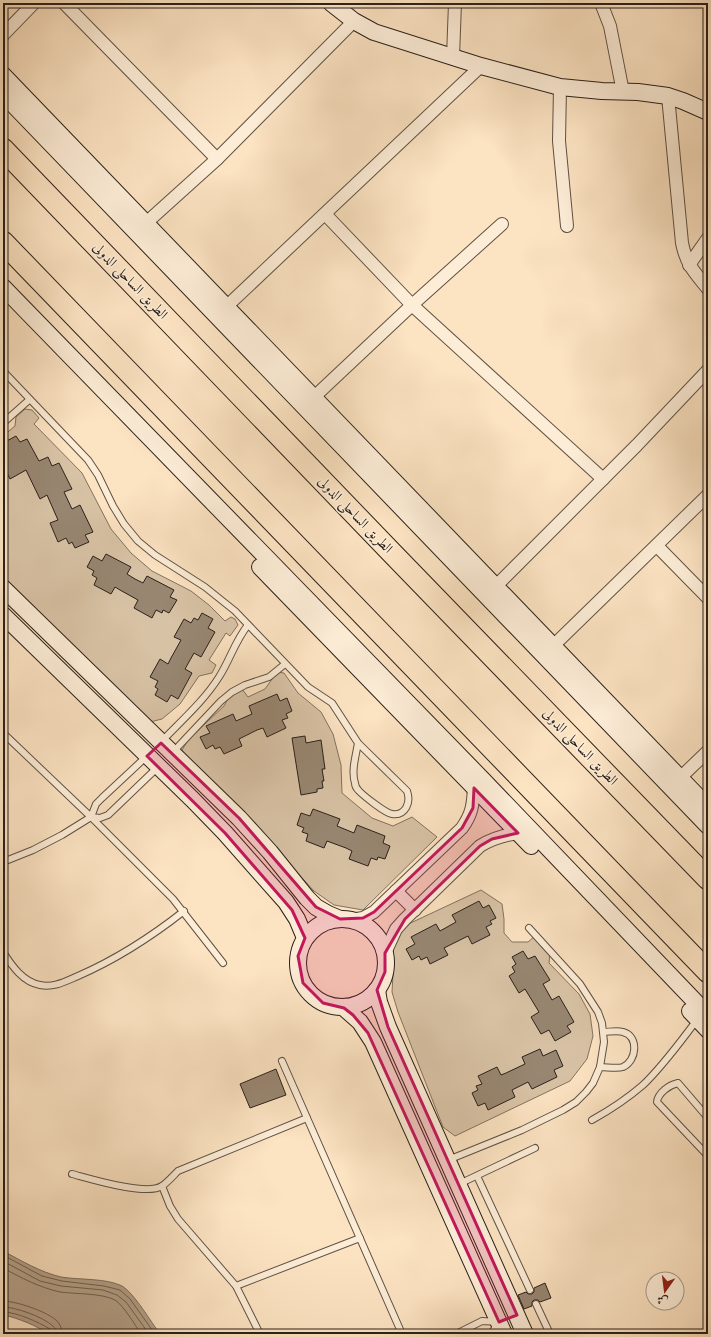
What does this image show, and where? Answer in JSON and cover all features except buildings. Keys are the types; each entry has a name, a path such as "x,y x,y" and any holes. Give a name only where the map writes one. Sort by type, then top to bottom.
{"highway":[{"name":"الطريق الساحلى الدولى","path":"3,149 708,879"},
{"path":"3,242 708,972"}],"main road":[{"path":"331,3 354,22 374,32 481,66 560,87 602,91 653,93 705,107"},
{"path":"3,75 708,807"},
{"path":"3,94 708,826"},
{"path":"3,287 482,779 705,1021"},
{"path":"3,302 474,788 705,1021"},
{"path":"3,588 239,818 316,907 328,914 360,923 368,928 378,939 386,962 382,981 377,990 370,997 353,1006 343,1007 323,1003 311,994 303,983 299,974 298,956 306,938 312,931 320,925 330,921 345,920"},
{"path":"3,615 193,800 256,867 292,910 306,938"},
{"path":"153,761 161,743"},
{"path":"153,761 172,754"},
{"path":"377,990 385,1021 525,1334"},
{"path":"343,1007 360,1022 372,1042 498,1330 517,1315"}],"street":[{"path":"3,34 34,3"},
{"path":"64,3 217,159"},
{"path":"453,57 454,3"},
{"path":"601,3 610,26 623,92"},
{"path":"146,223 217,159 354,22"},
{"path":"226,307 481,66"},
{"path":"560,87 559,141 566,226"},
{"path":"668,96 684,254 689,265 708,289"},
{"path":"325,214 412,304 603,479"},
{"path":"313,398 412,304 502,224"},
{"path":"689,265 708,238"},
{"path":"496,586 603,479 708,370"},
{"path":"553,646 708,495"},
{"path":"657,546 708,598"},
{"path":"680,778 708,751"},
{"path":"345,920 363,918 374,912 462,828 469,819 473,808 474,788"},
{"path":"384,953 396,929 480,846 505,834 518,833"},
{"path":"396,891 414,910"}],"lane":[{"path":"3,371 29,400 88,460 98,475 113,506 124,524 138,541 154,555 205,587 235,611 308,687 332,703 358,743 407,791 409,798 408,805 404,811 398,814 391,814 358,791 355,785 354,777 358,743"},
{"path":"3,422 29,400"},
{"path":"161,743 210,690 226,665 236,642 248,625"},
{"path":"172,754 221,701 232,692 245,685 269,677 285,664"},
{"path":"3,733 91,817 184,911 223,963"},
{"path":"91,817 96,804 102,798 153,761"},
{"path":"3,862 50,841 91,817 100,818 108,815 153,761"},
{"path":"3,952 18,973 28,981 41,986 54,986 98,968 128,951 157,932 184,911"},
{"path":"448,1160 522,1130 570,1106 586,1092 593,1083 600,1067 604,1032 598,1012 580,984 528,928"},
{"path":"592,1120 619,1103 643,1085 705,1021"},
{"path":"600,1067 622,1067 629,1062 634,1055 633,1042 629,1036 623,1032 604,1032"},
{"path":"282,1061 402,1334"},
{"path":"708,1118 678,1083 672,1084 658,1097 657,1102 708,1156"},
{"path":"72,1174 141,1189 152,1189 162,1186 178,1171 307,1118"},
{"path":"459,1184 535,1148"},
{"path":"477,1176 530,1290"},
{"path":"162,1186 170,1206 178,1219 236,1286 260,1334"},
{"path":"236,1286 360,1238"},
{"path":"536,1304 550,1334"},
{"path":"456,1334 482,1321 498,1330"}],"highlighted area":[{"path":"161,743 239,818 316,907 340,919 363,918 374,912 462,828 473,808 474,788 518,833 492,839 480,846 405,919 385,953 385,972 377,990 388,1027 517,1315 499,1322 368,1033 353,1015 344,1008 323,1003 303,983 298,956 305,938 292,910 225,833 147,756"}],"shaded area":[{"path":"25,409 32,410 39,418 34,424 82,473 111,529 131,553 152,571 191,591 209,605 225,621 231,617 235,619 238,625 230,636 226,633 209,660 216,665 212,673 199,676 180,704 162,719 150,722 3,576 3,436 15,426 16,417"},
{"path":"277,672 284,673 298,693 321,712 333,734 341,765 342,793 372,818 393,826 412,817 437,837 363,910 334,905 314,891 280,854 187,760 182,750 189,739 224,706 231,693 242,689 248,697 265,689"},
{"path":"481,890 502,904 504,933 512,942 528,942 535,936 550,953 549,963 579,994 590,1014 593,1036 587,1059 570,1081 455,1136 443,1127 398,1012 392,992 393,948 402,927"}],"water":[{"path":"3,1251 31,1266 53,1275 116,1283 122,1286 137,1301 160,1334 50,1334 15,1318 3,1315"}]}
